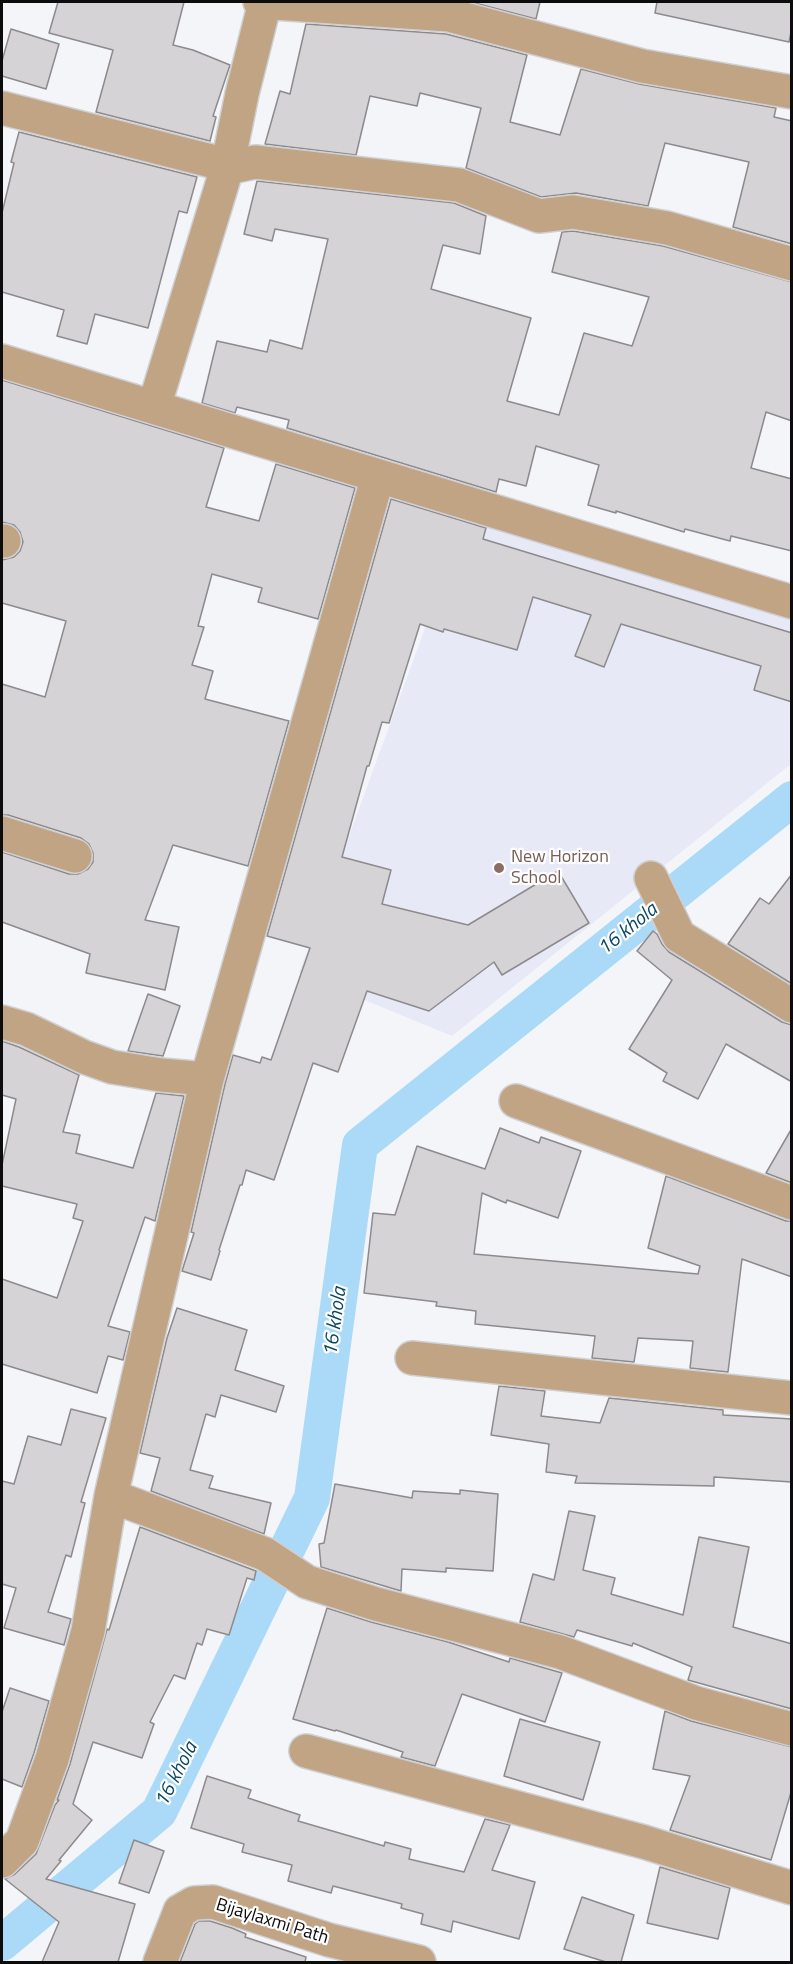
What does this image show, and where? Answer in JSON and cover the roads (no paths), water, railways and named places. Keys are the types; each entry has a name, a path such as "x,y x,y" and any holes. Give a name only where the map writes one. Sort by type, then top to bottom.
{"street":[{"path":"260,2 449,15 642,66 792,92"},
{"path":"154,407 227,167 265,2"},
{"path":"2,108 227,167 255,162 459,185 539,216 573,212 667,228 792,264"},
{"path":"2,361 792,602"},
{"path":"2,1862 22,1841 52,1759 88,1630 111,1496 207,1079 378,476"},
{"path":"2,833 75,855"},
{"path":"651,878 679,936 792,1006"},
{"path":"2,1022 26,1029 84,1057 112,1066 161,1075 207,1079"},
{"path":"516,1101 792,1203"},
{"path":"412,1358 792,1398"},
{"path":"111,1496 265,1554 308,1582 376,1604 560,1652 696,1703 792,1729"},
{"path":"306,1751 644,1842 792,1888"},
{"name":"Bijaylaxmi Path","path":"160,1962 180,1911 194,1903 213,1902 329,1940 419,1962"}],"waterway":[{"name":"16 khola","path":"2,1943 159,1812 312,1498 360,1145 792,799"}],"place":[{"name":"New Horizon School","path":"499,868"}]}
